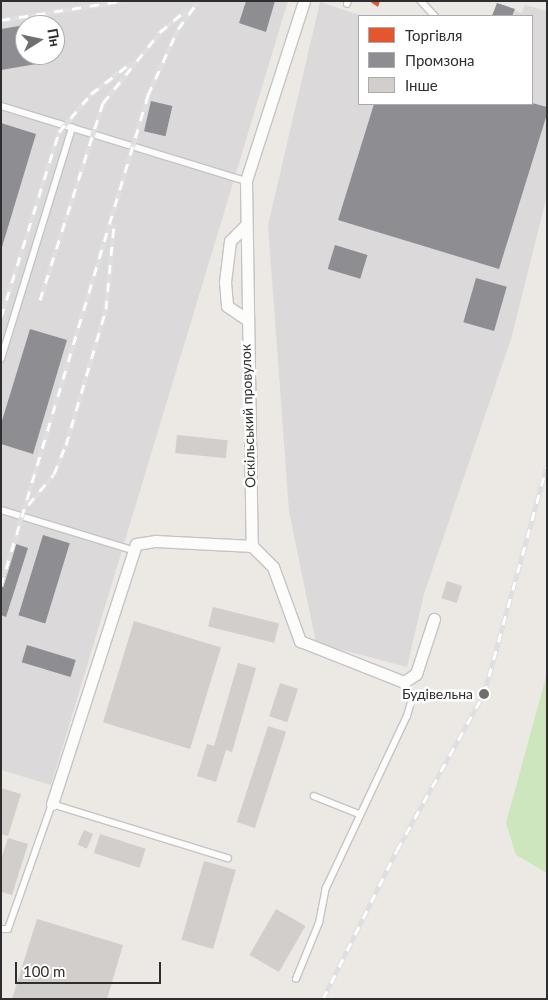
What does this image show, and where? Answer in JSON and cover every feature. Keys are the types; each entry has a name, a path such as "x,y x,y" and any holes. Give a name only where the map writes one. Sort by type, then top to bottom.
{"street":[{"name":"Оскільський провулок","path":"252,546 246,319 246,181 304,1"},
{"path":"245,226 230,241 225,282 227,306 246,319"},
{"path":"52,804 136,544 156,540 252,546 274,567 300,642 404,682 416,674 434,619"}],"lane":[{"path":"421,1 434,15"},
{"path":"1,106 246,181"},
{"path":"1,359 72,128"},
{"path":"1,510 133,550"},
{"path":"296,979 359,814 407,716 412,698 404,682"},
{"path":"314,796 359,814"},
{"path":"1,929 8,929 52,804 228,858"}],"shaded area":[{"path":"1,1 288,1 51,785 1,770"},
{"path":"320,2 359,15 358,105 533,105 533,15 492,15 497,3 522,13 525,5 547,11 547,195 511,339 424,594 407,667 316,643 289,511 268,225"}],"green space":[{"path":"547,673 547,873 516,855 506,823"}],"building: Торгівля":[{"path":"369,1 380,1 378,7"}],"building: Промзона":[{"path":"246,1 275,1 266,32 239,23"},
{"path":"497,3 515,9 512,15 492,15"},
{"path":"15,27 15,65 30,65 1,70 1,29"},
{"path":"151,101 172,106 165,136 144,131"},
{"path":"533,103 547,107 547,114 499,269 338,220 374,105 533,105"},
{"path":"1,123 36,134 2,247 1,247"},
{"path":"335,245 368,255 360,279 328,269"},
{"path":"476,278 507,287 494,331 463,322"},
{"path":"30,329 67,340 33,454 1,444 1,424"},
{"path":"43,535 70,543 45,624 18,615"},
{"path":"16,544 28,548 6,617 1,615 1,589"},
{"path":"27,645 76,660 71,677 22,662"}],"building: Інше":[{"path":"177,435 228,440 226,458 175,453"},
{"path":"447,581 462,586 457,603 441,598"},
{"path":"213,607 279,623 274,643 208,626"},
{"path":"134,621 221,648 190,749 103,722"},
{"path":"238,663 256,668 232,752 226,750 216,782 197,776 207,744 214,746"},
{"path":"280,683 298,689 287,722 269,716"},
{"path":"268,726 286,732 255,828 237,822"},
{"path":"1,788 21,794 8,836 1,834"},
{"path":"84,830 93,834 87,849 77,845"},
{"path":"100,834 146,849 139,868 94,853"},
{"path":"8,838 28,844 12,895 1,892 1,859"},
{"path":"204,861 236,870 213,949 181,940"},
{"path":"276,909 305,926 279,972 250,955"},
{"path":"37,919 123,945 107,999 12,999"}],"railway":[{"path":"1,20 121,1"},
{"path":"1,586 148,95 178,29 198,1"},
{"path":"40,300 103,103 160,32 187,9"},
{"path":"1,317 59,132 91,94 132,62"},
{"path":"28,505 54,474 66,445 106,309 114,224"},
{"path":"323,999 397,850 484,694 547,466"}],"place":[{"name":"Будівельна","path":"484,694"}]}
